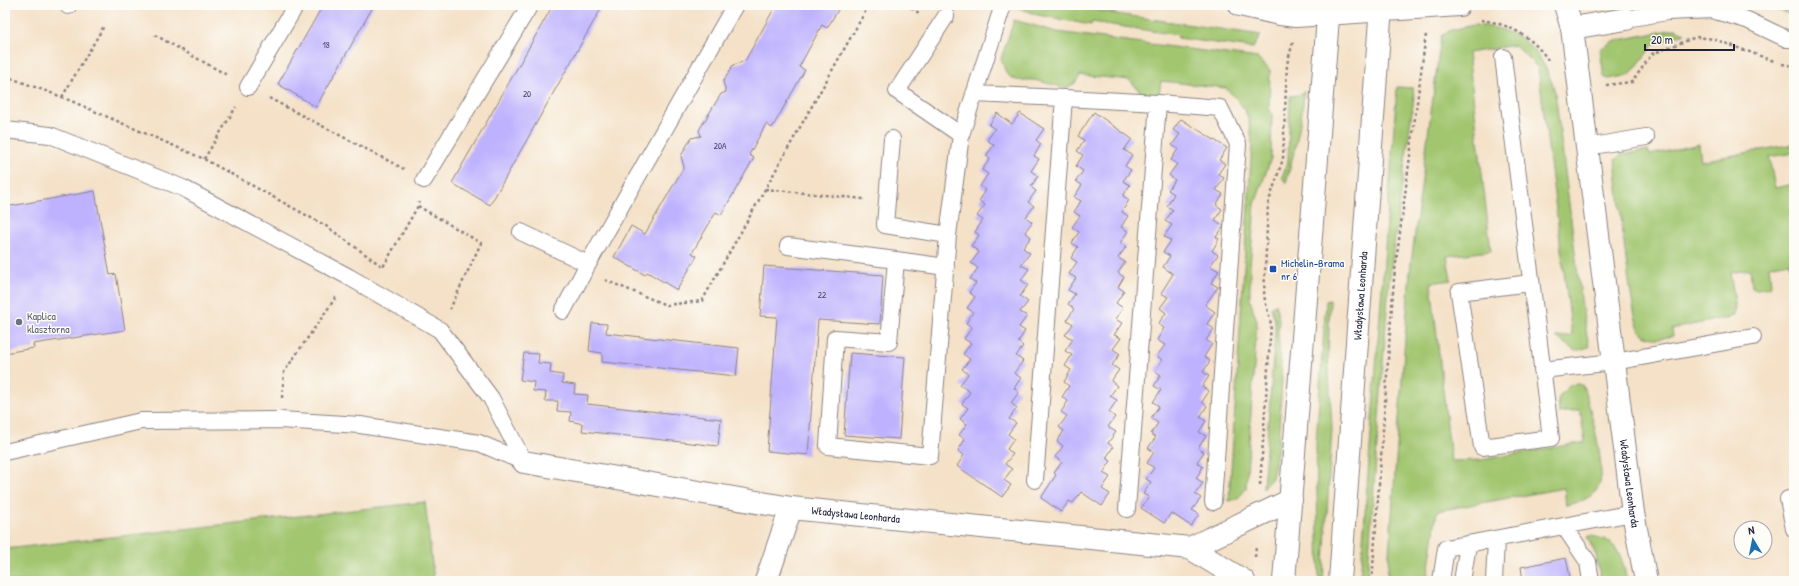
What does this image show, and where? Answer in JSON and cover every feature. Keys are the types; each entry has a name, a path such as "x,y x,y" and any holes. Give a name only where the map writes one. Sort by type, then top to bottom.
{"street":[{"path":"1240,5 1291,15 1328,9 1458,5"},
{"name":"Władysława Leonharda","path":"1565,5 1572,28 1633,513 1646,581"},
{"name":"Władysława Leonharda","path":"1340,581 1381,8"},
{"path":"1284,581 1328,9"},
{"path":"1572,28 1626,19"},
{"name":"Władysława Leonharda","path":"524,462 791,508 1190,548 1250,573"},
{"path":"1190,548 1291,500"},
{"path":"766,581 791,508"}],"lane":[{"path":"248,87 296,5"},
{"path":"424,180 530,5"},
{"path":"563,311 588,264 735,5"},
{"path":"896,260 889,342 834,338 828,446 930,456 948,235 961,135 1003,5"},
{"path":"1626,19 1666,9 1712,10 1747,20 1787,39 1794,40"},
{"path":"946,16 898,91 961,135"},
{"path":"1503,57 1551,438 1482,447 1459,292 1531,283"},
{"path":"974,94 1158,102 1220,108 1238,144 1213,502"},
{"path":"1034,480 1064,98"},
{"path":"1127,509 1158,102"},
{"path":"5,130 50,135 183,188 349,277 440,330 491,398 524,462"},
{"path":"1587,146 1646,137"},
{"path":"892,139 885,225 948,235"},
{"path":"521,232 588,264"},
{"path":"788,246 946,267"},
{"path":"1542,370 1614,362 1753,337"},
{"path":"5,452 141,421 280,420 360,424 479,443 524,462"},
{"path":"1788,499 1794,529"},
{"path":"1441,581 1446,548 1633,513"},
{"path":"1564,526 1588,562 1591,581"},
{"path":"1494,581 1496,539"},
{"path":"1462,581 1468,544"}],"path":[{"path":"604,280 666,305 702,301 869,5"},
{"path":"62,97 104,26"},
{"path":"155,35 248,87 424,180 418,206 383,267 349,277 284,372 280,420"},
{"path":"1372,581 1394,278 1426,36"},
{"path":"1601,85 1632,82 1652,54 1696,37 1714,39 1786,66 1794,66"},
{"path":"1260,490 1271,324 1264,296 1268,204 1283,159 1287,64 1292,49"},
{"path":"5,76 62,97 204,159 326,226 383,267 388,273"},
{"path":"204,159 248,87"},
{"path":"765,189 887,201"},
{"path":"418,206 481,243 440,330"},
{"path":"1250,573 1257,541"}],"green space":[{"path":"1018,5 1069,5 1123,15 1261,35 1253,48 1178,38 1178,35 1092,22 1091,25 1038,15 1017,7"},
{"path":"1760,5 1794,5 1794,15"},
{"path":"1014,20 1057,32 1258,58 1270,70 1269,109 1272,114 1271,158 1255,204 1250,266 1250,300 1257,321 1246,488 1241,495 1235,499 1229,501 1252,144 1250,125 1246,113 1243,107 1226,88 1161,81 1159,95 1141,93 1130,80 1080,75 1073,84 1064,87 1033,80 1012,78 1006,73 1001,59"},
{"path":"1474,25 1505,31 1517,36 1527,43 1536,52 1543,63 1555,92 1582,307 1589,347 1575,351 1556,337 1572,335 1538,68 1515,45 1468,53 1491,251 1447,256 1451,280 1431,283 1451,461 1481,460 1585,442 1580,410 1559,413 1558,399 1569,385 1579,384 1583,386 1597,438 1601,480 1595,492 1584,500 1566,505 1564,488 1437,511 1427,581 1387,581 1410,271 1441,36 1451,30"},
{"path":"1675,29 1685,33 1654,44 1630,75 1608,79 1604,77 1600,49 1614,41"},
{"path":"1397,87 1413,88 1414,97 1389,282 1367,581 1360,581"},
{"path":"1304,91 1300,126 1286,183 1282,177 1288,162 1290,96 1299,95"},
{"path":"1699,144 1701,161 1794,144 1794,153 1769,157 1775,188 1794,184 1794,282 1792,280 1789,262 1769,266 1770,287 1757,289 1752,287 1750,269 1730,273 1735,303 1734,316 1672,329 1673,336 1660,338 1648,337 1641,332 1637,323 1633,304 1625,251 1615,160 1621,155 1648,150 1650,155"},
{"path":"1330,300 1328,355 1332,428 1323,581 1319,581 1316,443 1326,301"},
{"path":"1276,304 1279,320 1278,333 1282,379 1278,446 1272,478 1263,488 1275,335 1275,320 1271,308"},
{"path":"425,502 434,581 5,581 5,549"},
{"path":"1589,536 1606,540 1617,550 1623,564 1627,581 1601,581 1596,555 1587,537"}],"building":[{"path":"323,5 374,5 316,107 278,84"},
{"path":"553,5 603,5 490,205 452,183"},
{"path":"776,5 841,5 827,28 822,25 799,67 805,70 772,128 766,124 749,155 754,158 721,215 716,212 692,253 697,256 677,290 647,272 645,275 614,257 631,226 645,234 684,167 681,156 691,138 701,136 699,130 721,94 726,92 723,82 733,65 745,61"},
{"path":"1094,112 1132,139 1124,150 1132,155 1125,166 1131,170 1123,181 1130,185 1123,196 1129,200 1122,212 1128,216 1121,227 1128,231 1120,243 1126,247 1118,258 1125,262 1118,273 1124,277 1118,287 1124,291 1116,303 1123,308 1115,319 1122,323 1114,335 1121,338 1113,349 1120,354 1112,365 1119,370 1111,381 1117,386 1110,396 1117,400 1109,412 1115,417 1108,427 1116,432 1108,443 1113,447 1106,458 1111,461 1103,473 1110,477 1102,489 1110,494 1102,506 1081,492 1073,503 1069,501 1061,512 1041,498 1056,475 1054,473 1062,462 1055,457 1063,446 1057,441 1064,431 1059,427 1067,416 1061,412 1068,401 1062,397 1069,386 1064,382 1071,370 1065,366 1072,355 1065,351 1073,339 1065,335 1073,324 1067,320 1074,309 1068,304 1075,294 1068,290 1076,278 1069,274 1077,262 1071,258 1078,247 1072,243 1079,232 1072,227 1080,216 1074,212 1081,201 1074,197 1082,185 1076,181 1083,171 1076,166 1083,155 1077,151 1084,140 1078,136"},
{"path":"997,113 1012,124 1020,113 1044,129 1036,140 1041,144 1034,156 1039,159 1031,171 1038,176 1031,187 1036,191 1028,202 1034,206 1026,217 1032,222 1025,232 1031,237 1023,248 1030,253 1021,265 1029,269 1021,280 1028,285 1020,296 1028,302 1020,312 1027,316 1019,327 1025,331 1018,342 1023,346 1016,356 1023,361 1014,373 1021,378 1014,388 1019,392 1011,403 1017,408 1009,419 1016,423 1008,434 1014,439 1007,449 1013,454 1005,464 1012,469 1004,480 1011,485 1002,497 957,466 964,455 958,451 965,439 959,435 967,424 960,419 968,408 962,404 970,392 960,385 968,374 962,369 970,359 963,354 971,343 964,339 972,327 966,323 973,312 967,308 975,297 969,292 976,283 970,279 978,268 971,263 979,252 971,246 979,235 975,232 983,220 977,216 985,205 979,201 986,190 980,186 988,174 982,170 990,159 986,156 994,145 987,140 995,129 989,125"},
{"path":"1181,119 1227,148 1219,160 1225,164 1218,174 1224,178 1216,190 1223,194 1216,205 1222,209 1215,220 1224,226 1216,237 1219,239 1212,251 1218,255 1210,266 1219,271 1211,283 1218,287 1205,305 1215,312 1207,324 1214,329 1206,340 1212,344 1204,357 1210,361 1203,372 1209,376 1202,387 1209,391 1202,402 1207,406 1200,417 1206,421 1199,432 1206,436 1198,448 1204,452 1197,462 1203,467 1196,478 1203,483 1195,494 1201,498 1192,510 1199,514 1191,526 1171,513 1164,523 1141,508 1149,497 1143,494 1151,482 1146,479 1154,468 1147,463 1154,452 1148,448 1156,437 1151,434 1158,423 1151,418 1159,406 1153,402 1161,390 1154,386 1161,375 1155,371 1162,360 1157,356 1165,345 1157,340 1164,328 1158,324 1166,313 1160,308 1168,297 1161,293 1173,274 1163,267 1170,256 1163,252 1171,241 1164,236 1172,225 1165,221 1173,210 1167,206 1174,194 1168,190 1175,180 1169,175 1177,164 1171,160 1178,149 1172,145 1180,134 1173,130"},
{"path":"95,191 110,275 116,274 125,330 33,344 34,348 5,353 5,207"},
{"path":"764,266 883,275 880,324 818,320 808,455 767,451 777,317 760,316"},
{"path":"592,323 607,324 606,333 739,348 736,376 602,362 602,353 589,351"},
{"path":"524,353 539,354 538,363 551,364 550,373 563,375 562,383 575,385 574,394 588,395 587,404 721,419 718,446 582,431 583,424 570,421 571,412 557,411 558,401 545,401 546,392 533,391 534,382 520,380"},
{"path":"850,353 905,357 899,439 844,435"},
{"path":"1566,558 1571,581 1523,581 1521,567"}],"place":[{"name":"Michelin-Brama nr 6","path":"1273,269"},
{"name":"Kaplica klasztorna","path":"19,322"}]}
